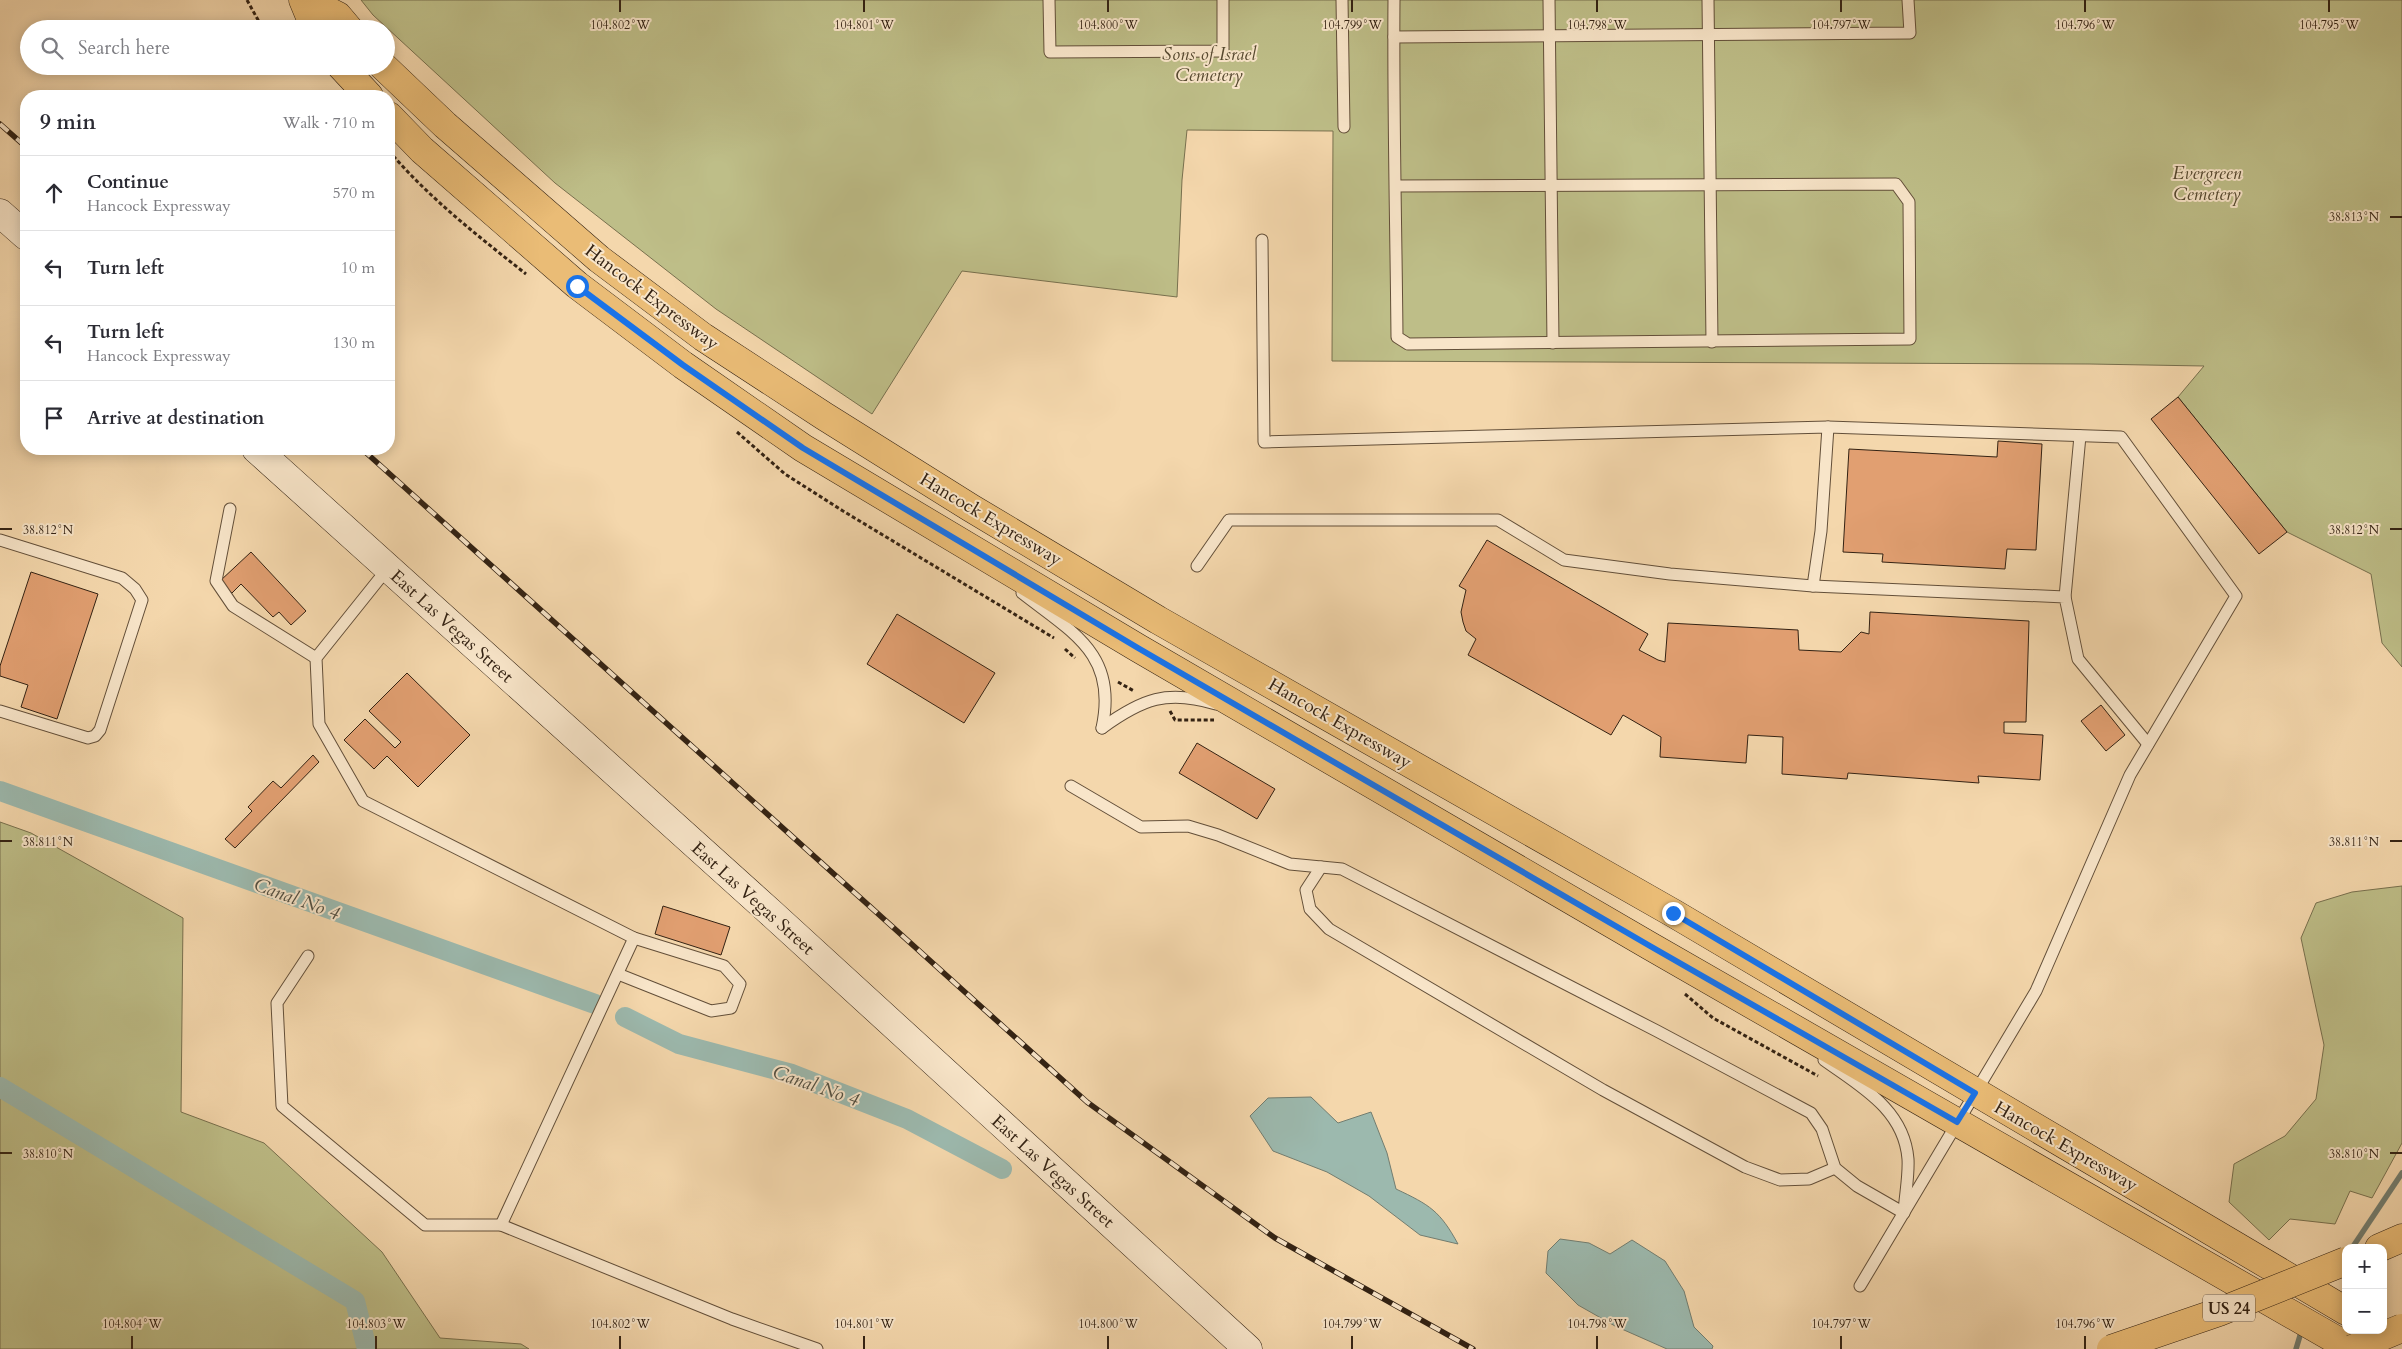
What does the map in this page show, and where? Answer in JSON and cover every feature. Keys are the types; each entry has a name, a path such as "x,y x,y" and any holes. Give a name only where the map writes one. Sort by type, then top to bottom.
{"main road":[{"path":"302,0 311,20"},
{"path":"307,0 338,16 341,20"},
{"path":"349,75 363,90"},
{"name":"Hancock Expressway","path":"392,75 445,125 599,259 703,337 824,416 970,508 1158,620 1673,913 2342,1309"},
{"name":"Hancock Expressway","path":"395,122 422,150 577,286 683,365 803,448 1261,720 2223,1277 2352,1349"},
{"path":"2387,1245 2402,1238"},
{"name":"US 24","path":"2110,1349 2219,1312 2342,1263"},
{"path":"2352,1349 2402,1328"},
{"path":"2384,1334 2402,1345"}],"street":[{"path":"0,213 20,231"},
{"name":"East Las Vegas Street","path":"263,455 770,912 1248,1349"}],"lane":[{"path":"1049,0 1050,52 1223,51 1223,0"},
{"path":"1342,0 1344,127"},
{"path":"1394,0 1395,186 1397,337 1408,344 1910,340 1909,202 1896,184 1395,186"},
{"path":"1549,0 1553,342"},
{"path":"1708,0 1712,342"},
{"path":"1394,37 1910,33 1908,0"},
{"path":"1262,240 1264,442 1828,427 2121,437 2236,596 2130,775 2036,991 1860,1286"},
{"path":"1813,586 1821,531 1828,427"},
{"path":"2080,436 2065,597 2078,659 2148,744"},
{"path":"230,509 216,581 233,606 316,658"},
{"path":"1197,566 1229,520 1498,520 1564,560 1670,574 1813,586 2065,597"},
{"path":"948,535 1076,635 1088,648 1102,671 1106,686 1102,728 1137,704 1163,696 1177,696 1213,703 1261,720"},
{"path":"0,540 122,578 136,589 142,600 100,730 95,736 88,738 0,711"},
{"path":"388,568 316,658 319,724 363,801 634,938 724,966 740,984 731,1008 711,1011 618,974"},
{"path":"1071,786 1141,827 1188,826 1218,835 1290,864 1342,869 1657,1031 1811,1113 1822,1129 1835,1168 1857,1186 1904,1213"},
{"path":"1321,868 1306,890 1310,909 1330,929 1414,981 1603,1090 1745,1167 1780,1180 1810,1179 1835,1168"},
{"path":"500,1225 634,938"},
{"path":"308,956 277,1003 282,1106 425,1225 500,1225 732,1319 817,1349"},
{"path":"1734,994 1864,1089 1895,1118 1903,1136 1908,1160 1904,1213"}],"path":[{"path":"247,0 259,20"}],"green space":[{"path":"361,0 2402,0 2402,667 2382,643 2371,574 2287,532 2178,397 2204,366 1332,361 1333,131 1187,130 1182,180 1177,297 962,271 872,414 716,309 555,183 395,35 395,20 378,20"},
{"path":"0,822 31,833 183,918 181,1112 264,1143 382,1252 440,1338 521,1344 529,1349 0,1349"},
{"path":"2402,886 2402,1143 2372,1198 2350,1191 2335,1224 2290,1219 2269,1240 2229,1202 2234,1164 2285,1136 2316,1099 2324,1045 2301,938 2316,903 2352,892"}],"shaded area":[{"path":"1311,1097 1338,1123 1371,1112 1387,1153 1396,1189 1433,1210 1446,1224 1458,1244 1420,1235 1369,1196 1327,1172 1273,1151 1250,1116 1268,1098"},
{"path":"1560,1239 1589,1243 1610,1254 1632,1240 1665,1261 1684,1291 1694,1327 1713,1346 1712,1349 1667,1349 1615,1326 1578,1305 1546,1273 1548,1251"}],"building":[{"path":"2178,397 2287,532 2259,554 2151,419"},
{"path":"1998,441 2042,444 2036,550 2007,549 2005,569 1882,562 1883,554 1843,552 1849,449 1997,457"},
{"path":"1487,540 1648,634 1639,650 1665,662 1668,623 1798,630 1799,650 1841,652 1861,632 1869,634 1870,612 2029,621 2026,722 2004,722 2004,733 2043,735 2040,780 1978,776 1979,783 1848,773 1847,779 1782,774 1783,737 1748,735 1746,763 1660,757 1661,737 1623,715 1611,735 1468,655 1476,639 1466,631 1463,622 1461,612 1466,590 1459,586"},
{"path":"251,552 306,611 291,625 279,612 273,617 241,584 232,593 220,581"},
{"path":"31,572 98,594 57,719 21,707 28,685 0,676 0,666"},
{"path":"897,614 995,673 964,723 867,664"},
{"path":"407,673 470,735 418,787 387,756 374,769 344,740 365,719 395,748 401,742 369,711"},
{"path":"2101,705 2125,735 2106,751 2081,721"},
{"path":"1197,743 1275,789 1257,819 1179,773"},
{"path":"313,755 319,762 235,848 225,839 252,811 248,807 273,781 281,788"},
{"path":"663,906 730,927 721,955 655,934"}],"waterway":[{"name":"Canal No 4","path":"0,791 595,1004"},
{"name":"Canal No 4","path":"625,1017 679,1044 792,1074 907,1119 1002,1169"},
{"path":"0,1087 355,1301 367,1349"},
{"path":"2355,1244 2402,1173"},
{"path":"2296,1349 2302,1329"}],"railway":[{"path":"0,124 20,142"},
{"path":"369,455 1087,1102 1275,1238 1473,1349"}],"route":[{"path":"577,286 683,365 803,448 1138,648 1957,1122 1975,1093 1673,913"}],"park label":[{"name":"Sons of Israel Cemetery","path":"1209,64"},
{"name":"Evergreen Cemetery","path":"2207,183"}]}
